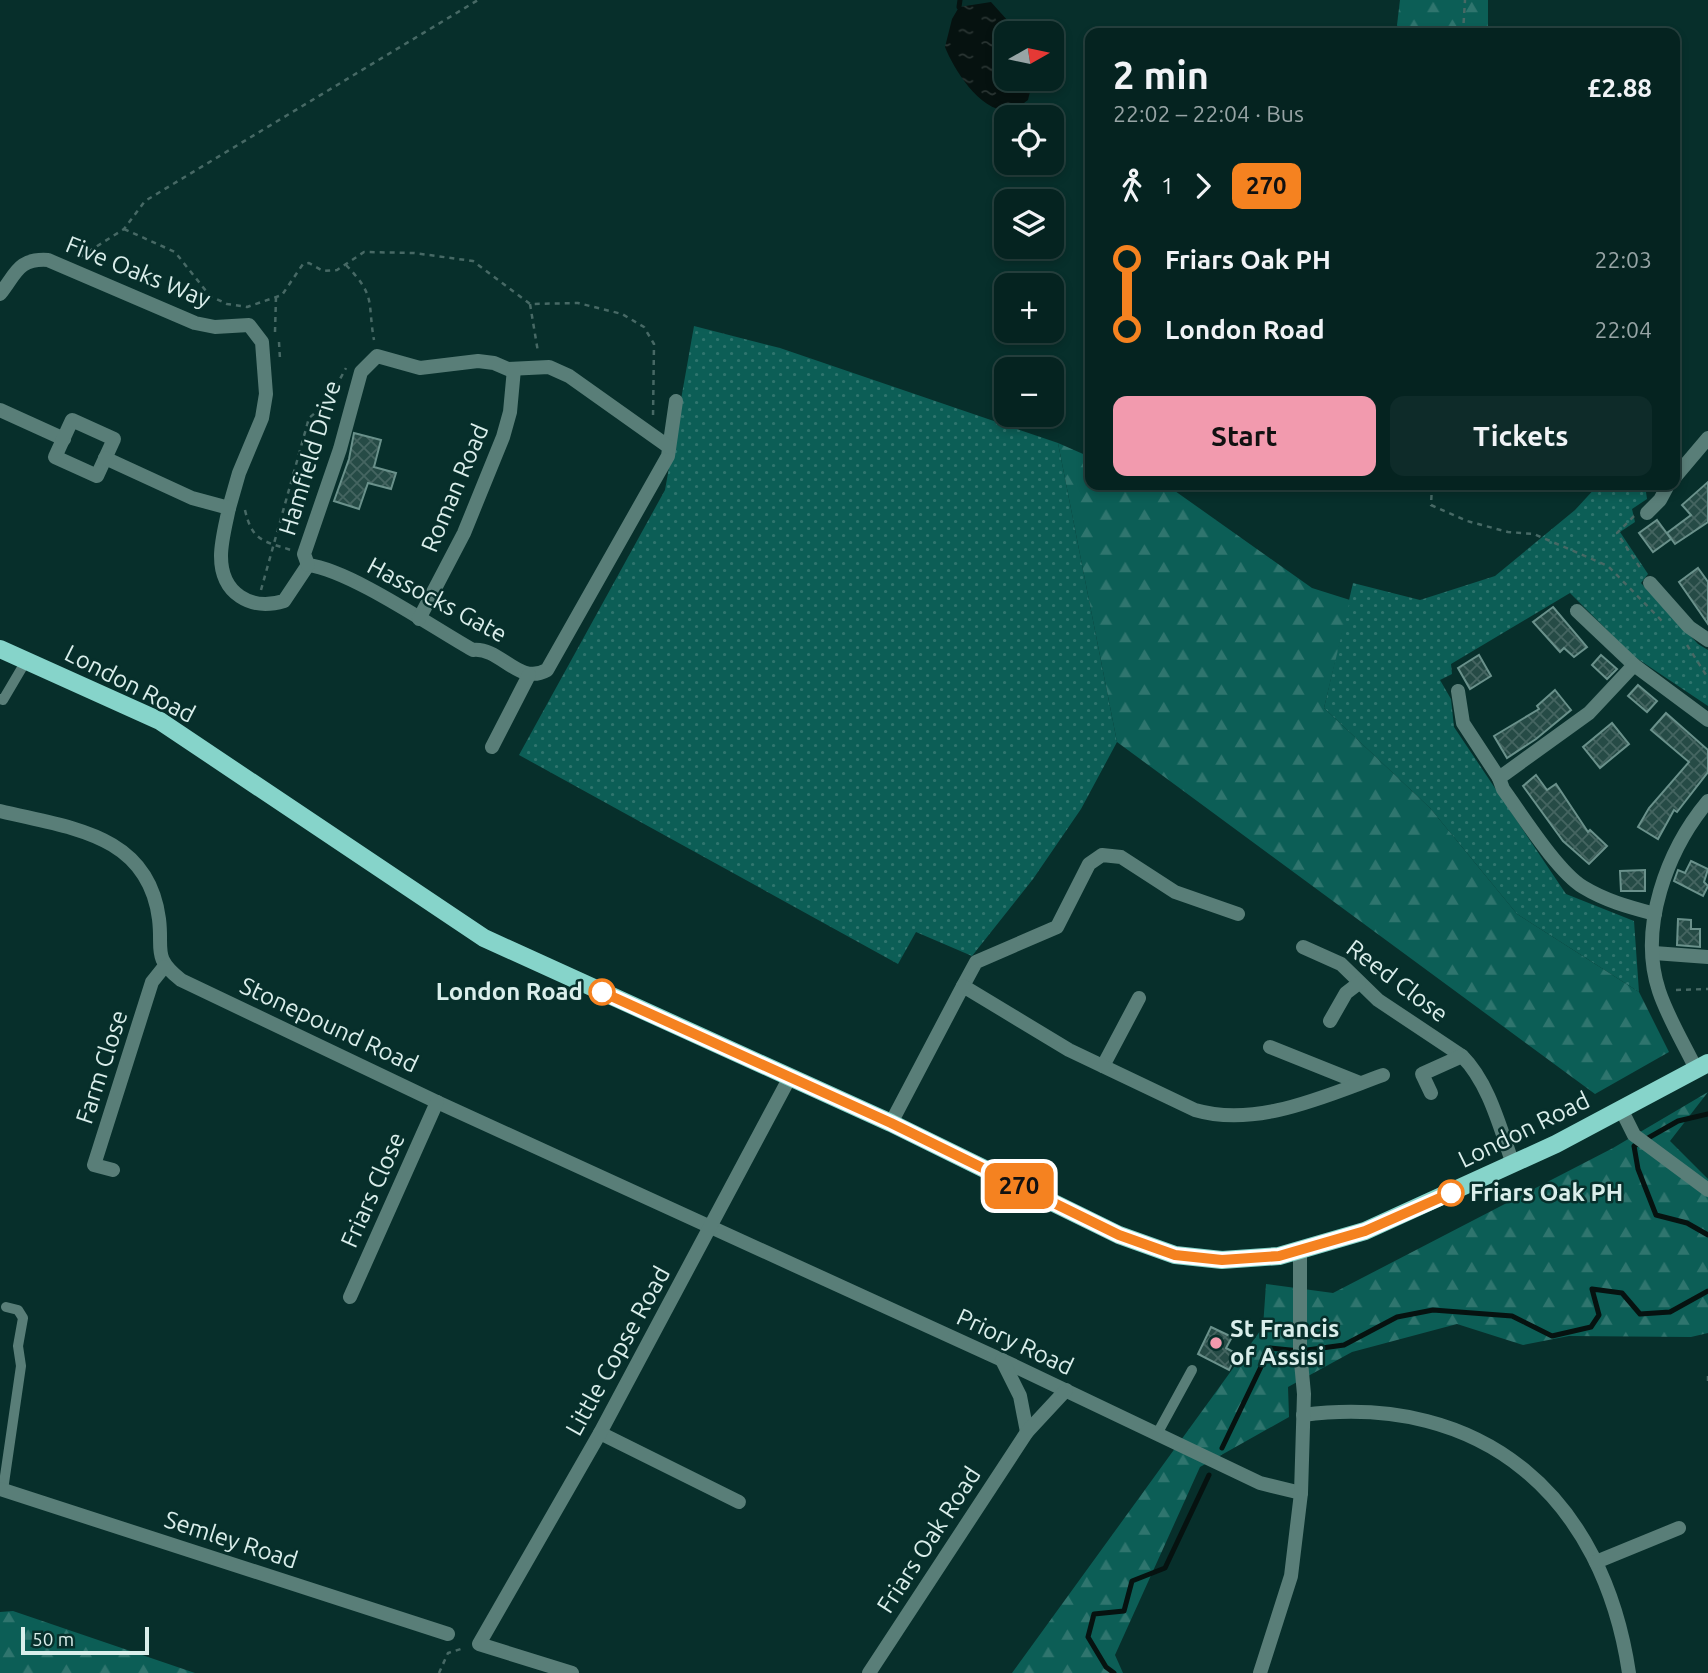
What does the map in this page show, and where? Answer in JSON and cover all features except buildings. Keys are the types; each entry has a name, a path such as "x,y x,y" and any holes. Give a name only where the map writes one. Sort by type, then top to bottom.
{"main road":[{"name":"London Road","path":"0,649 160,721 484,938 891,1123 1119,1235 1175,1255 1222,1260 1279,1256 1365,1231 1513,1164 1622,1110 1702,1066"}],"street":[{"name":"Five Oaks Way","path":"0,294 21,264 34,259 61,266 195,323 215,327 249,325 256,331 262,342 266,394 262,418 230,503"},
{"path":"377,356 420,368 478,361 514,369 542,367 569,376 669,447"},
{"name":"Hamfield Drive","path":"306,559 361,372 377,356"},
{"name":"Roman Road","path":"419,619 464,533 503,437 510,412 514,369"},
{"path":"492,747 529,676 547,670 668,456 676,401"},
{"path":"0,410 64,439"},
{"path":"72,420 114,439 97,475 55,457 64,439 72,420"},
{"path":"1680,471 1708,438"},
{"path":"105,458 192,498 230,503 221,556 224,576 236,594 266,606 284,601 306,559"},
{"path":"1647,513 1665,490"},
{"name":"Hassocks Gate","path":"306,559 349,579 473,650 486,649 529,676"},
{"path":"1650,583 1689,627 1708,640"},
{"path":"1577,611 1634,665 1708,720"},
{"path":"1499,778 1590,713 1634,665"},
{"path":"1458,691 1463,723 1499,778 1503,789 1550,852 1580,886 1613,903 1655,914"},
{"path":"1702,1066 1659,991 1654,953 1655,914 1665,873 1708,801"},
{"path":"0,811 99,836 136,863 155,893 160,922 159,950 164,967"},
{"path":"891,1123 976,962 1057,927 1088,864 1102,855 1121,856 1175,892 1238,914"},
{"name":"Reed Close","path":"1303,947 1341,964 1378,1000 1462,1056 1472,1067 1486,1092 1513,1164"},
{"path":"1654,953 1708,957"},
{"name":"Stonepound Road","path":"164,967 181,980 711,1228"},
{"name":"Farm Close","path":"113,1170 94,1166 152,982 164,967"},
{"path":"1330,1021 1346,993 1359,983"},
{"path":"963,986 1069,1050 1195,1110 1215,1116 1278,1110 1383,1075"},
{"path":"1103,1066 1139,998"},
{"path":"1270,1047 1360,1083"},
{"name":"Reed Close","path":"1431,1093 1422,1074 1462,1056"},
{"name":"Little Copse Road","path":"479,1644 600,1433 790,1077"},
{"name":"Friars Close","path":"350,1297 437,1102"},
{"path":"1622,1110 1626,1122 1644,1142 1708,1190"},
{"name":"Priory Road","path":"711,1228 1002,1360 1260,1483 1301,1493"},
{"path":"1260,1673 1291,1576 1301,1493 1303,1415 1300,1251"},
{"path":"1002,1360 1020,1396 1027,1432"},
{"name":"Friars Oak Road","path":"869,1673 1027,1432 1066,1390"},
{"path":"1303,1415 1380,1413 1421,1419 1472,1436 1518,1465 1566,1510 1596,1562 1624,1641 1629,1673"},
{"path":"600,1433 739,1502"},
{"name":"Semley Road","path":"1,1489 448,1634"},
{"path":"1596,1562 1679,1528"},
{"path":"479,1644 572,1673"}],"lane":[{"path":"0,699 3,700 26,661"},
{"path":"1,1489 22,1366 18,1346 23,1318 18,1310 6,1307"},
{"path":"1157,1434 1192,1370"}],"path":[{"path":"61,266 100,247 124,229 145,201 478,0"},
{"path":"1463,28 1465,0"},
{"path":"124,229 175,252 210,296 227,304 247,307 282,295 303,264 309,263 323,271 337,270 363,252 414,253 473,261 530,304 578,303 622,314 643,327 654,344 651,379 655,410 649,433"},
{"path":"346,265 364,283 370,298 377,356"},
{"path":"530,304 542,367"},
{"path":"367,344 373,336"},
{"path":"257,604 309,418 327,403 344,371 353,361"},
{"path":"1432,490 1431,505 1467,521 1508,532 1534,534 1608,566 1653,616 1673,630"},
{"path":"230,503 243,502 251,531 306,559"},
{"path":"1647,513 1635,515 1617,533 1650,583"},
{"path":"1682,637 1708,678"},
{"path":"1659,991 1708,989"},
{"path":"1708,1376 1708,1383"},
{"path":"439,1673 448,1653 479,1644"}],"green space":[{"path":"1400,0 1488,0 1488,28 1398,28"},
{"path":"694,326 780,348 994,421 994,427 1011,427 1058,443 1117,742 1081,809 1033,879 972,956 916,932 898,964 519,755 665,490"},
{"path":"1058,443 1085,455 1085,490 1175,491 1312,588 1350,600 1324,708 1430,808 1517,914 1639,992 1669,1052 1595,1094 1117,742"},
{"path":"1593,490 1646,490 1647,499 1632,509 1635,522 1620,532 1648,574 1641,583 1698,644 1708,650 1708,706 1632,655 1570,593 1451,664 1452,674 1440,680 1451,699 1454,727 1566,894 1634,921 1639,992 1517,914 1430,808 1324,708 1353,583 1420,600 1495,576 1575,510"},
{"path":"1708,1092 1670,1141 1708,1179 1708,1333 1691,1337 1569,1336 1523,1345 1457,1324 1352,1352 1288,1387 1289,1417 1200,1467 1115,1655 1123,1673 1012,1673 1263,1327 1266,1284 1333,1293 1613,1148"},
{"path":"13,1611 195,1673 0,1673 0,1612"}],"water":[{"path":"991,2 1008,21 994,21 994,91 1030,91 1028,100 1021,105 991,106 971,90 955,68 945,47 952,19 959,7"}],"waterway":[{"path":"959,7 960,0"},
{"path":"1708,1114 1678,1121 1634,1146 1638,1169 1656,1215 1687,1223 1708,1235"},
{"path":"1222,1448 1270,1348 1300,1351 1344,1345 1397,1317 1433,1310 1512,1316 1552,1336 1591,1327 1599,1315 1592,1289 1622,1293 1640,1314 1670,1312 1708,1291"},
{"path":"1114,1673 1106,1667 1088,1637 1094,1614 1124,1611 1132,1581 1165,1568 1209,1475"}],"bus line":[{"name":"270","path":"602,992 891,1123 1119,1235 1175,1255 1222,1260 1279,1256 1365,1231 1451,1193"}],"place":[{"name":"London Road","path":"602,992"},
{"name":"Friars Oak PH","path":"1451,1193"},
{"name":"St Francis of Assisi","path":"1216,1343"}]}
